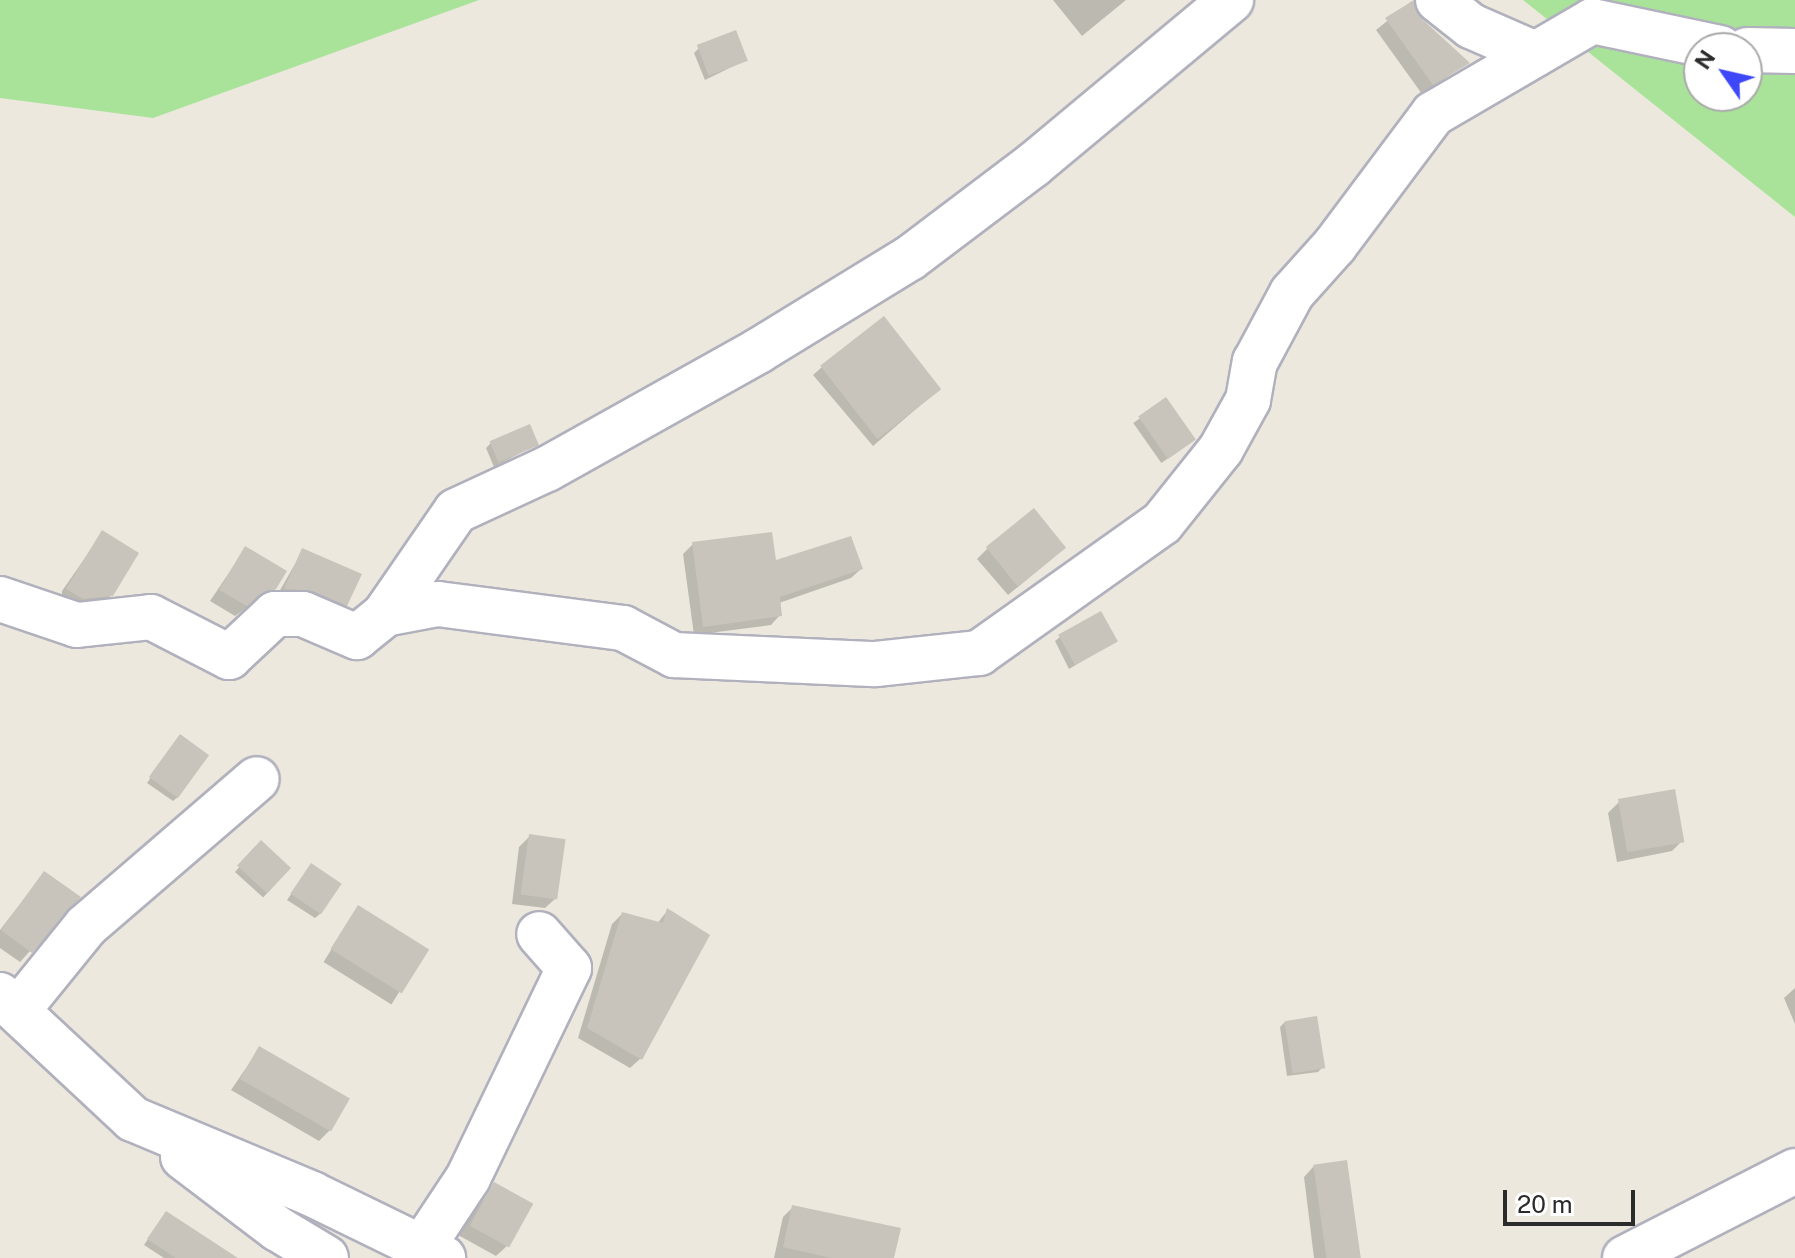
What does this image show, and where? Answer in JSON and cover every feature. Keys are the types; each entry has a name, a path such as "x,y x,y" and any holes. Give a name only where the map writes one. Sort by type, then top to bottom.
{"street":[{"path":"0,599 77,625 151,617 229,657 275,614 303,614 357,637 385,614 456,511 547,469 758,351 910,258 1033,165 1231,0"},
{"path":"1438,0 1471,26 1535,54"},
{"path":"385,614 438,604 503,610 623,628 674,655 789,664 876,664 979,653 1162,523 1221,449 1248,400 1255,362 1292,293 1335,245 1433,114 1592,21 1683,40"},
{"path":"1763,50 1795,51"},
{"path":"257,779 86,926 9,1002 133,1119 278,1229 326,1258"},
{"path":"133,1119 433,1252 569,968 539,934"},
{"path":"1625,1258 1795,1171"}],"green space":[{"path":"0,0 479,0 153,118 0,98"},
{"path":"1523,0 1795,0 1795,217"}],"building":[{"path":"1414,0 1422,19 1470,63 1433,85 1385,18"},
{"path":"736,30 748,61 709,76 697,45"},
{"path":"884,316 941,389 877,439 820,366"},
{"path":"1166,397 1196,440 1168,459 1138,417"},
{"path":"530,424 539,445 498,462 489,441"},
{"path":"1034,508 1066,548 1018,587 986,547"},
{"path":"102,530 139,553 113,596 83,599 66,589"},
{"path":"772,532 776,560 851,536 863,569 780,597 782,616 703,627 692,542"},
{"path":"245,546 287,571 276,589 247,606 219,590"},
{"path":"302,548 362,574 347,606 312,591 284,589"},
{"path":"1101,611 1118,642 1075,665 1058,635"},
{"path":"180,734 209,755 178,798 149,777"},
{"path":"1675,789 1684,842 1627,852 1618,799"},
{"path":"529,834 566,839 557,900 521,894"},
{"path":"261,840 291,868 267,894 237,866"},
{"path":"311,863 342,884 321,914 290,894"},
{"path":"44,871 81,897 32,953 1,930"},
{"path":"358,905 429,950 402,994 330,949"},
{"path":"667,908 710,935 642,1060 587,1028 622,912 663,923"},
{"path":"1317,1016 1325,1068 1293,1074 1284,1021"},
{"path":"259,1046 350,1098 331,1131 240,1079"},
{"path":"1347,1160 1361,1258 1326,1258 1313,1165"},
{"path":"494,1182 533,1204 509,1248 470,1226"},
{"path":"792,1205 901,1228 894,1258 831,1258 783,1247"},
{"path":"166,1211 238,1258 176,1258 147,1239"}]}
